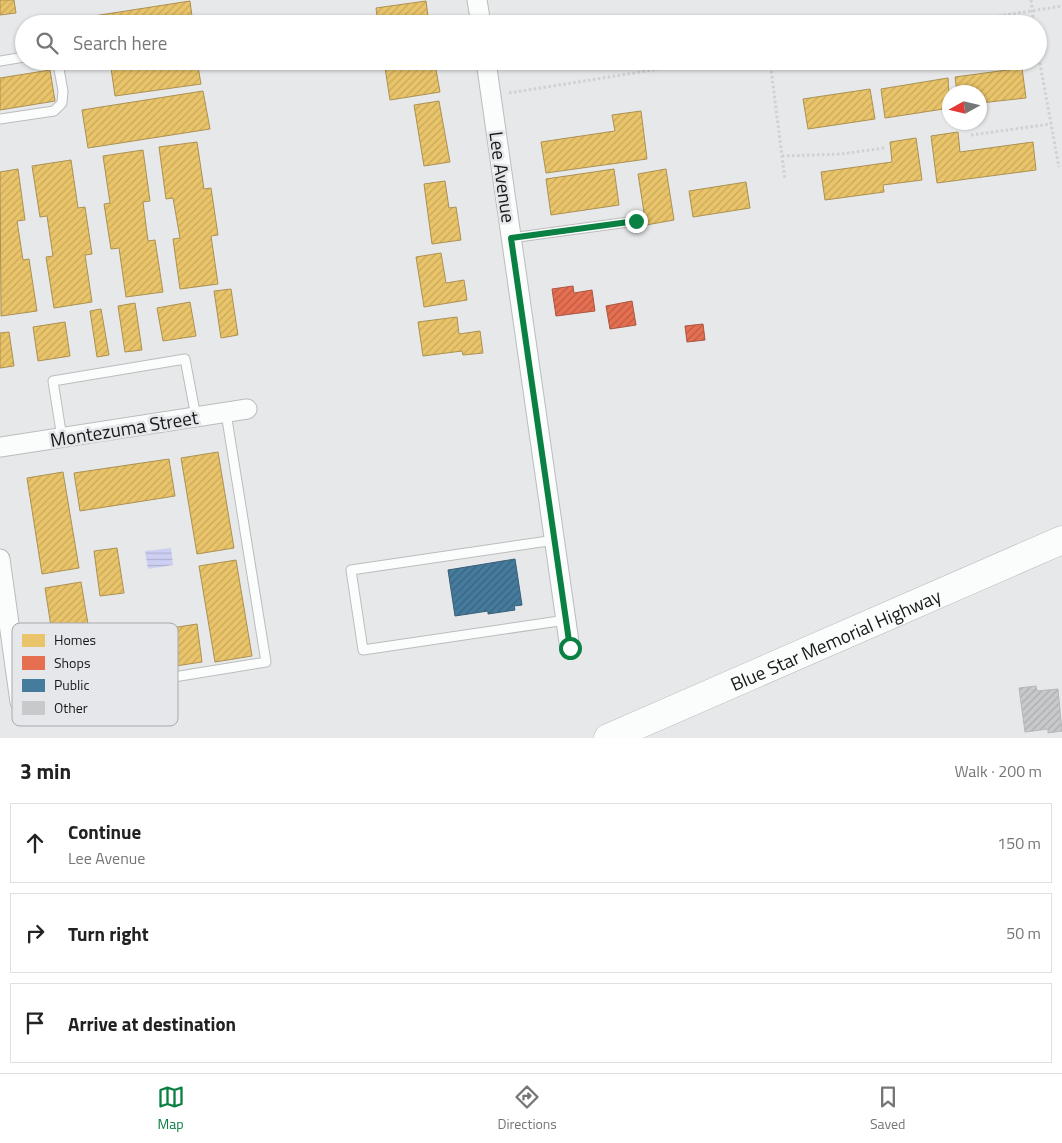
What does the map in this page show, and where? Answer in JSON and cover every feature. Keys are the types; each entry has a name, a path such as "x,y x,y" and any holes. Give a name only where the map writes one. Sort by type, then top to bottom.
{"highway":[{"name":"Blue Star Memorial Highway","path":"608,738 1062,540"}],"street":[{"path":"477,0 480,15"},
{"name":"Lee Avenue","path":"487,70 570,648"},
{"name":"Montezuma Street","path":"0,448 247,409"},
{"path":"0,560 12,645"}],"lane":[{"path":"0,61 15,58"},
{"path":"0,119 54,111 62,103 63,91 59,70"},
{"path":"511,238 636,221"},
{"path":"62,438 53,382 185,359 196,417"},
{"path":"178,676 266,662 226,413"},
{"path":"555,540 351,570 363,650 566,620"}],"path":[{"path":"1030,0 1033,15"},
{"path":"1006,15 1062,6"},
{"path":"491,96 653,70"},
{"path":"771,70 785,180"},
{"path":"1041,70 1059,167"},
{"path":"971,136 1051,124"},
{"path":"782,156 840,154 884,148"}],"water":[{"path":"171,548 173,565 148,569 145,551"}],"building: Homes":[{"path":"0,0 14,0 16,13 0,15"},
{"path":"190,1 192,15 100,15"},
{"path":"426,1 428,15 377,15 376,8"},
{"path":"50,70 55,101 0,110 0,78"},
{"path":"111,70 199,70 201,84 115,96"},
{"path":"385,70 436,70 440,92 390,100"},
{"path":"1007,70 1022,70 1026,98 987,102 987,85 956,85 955,77"},
{"path":"948,78 948,85 942,85 942,109 885,118 881,89"},
{"path":"870,89 875,119 808,129 803,99"},
{"path":"203,91 210,129 88,148 82,110"},
{"path":"439,101 450,162 424,166 414,105"},
{"path":"641,111 647,159 546,173 541,142 615,131 612,115"},
{"path":"958,132 960,152 1033,142 1036,170 937,183 931,136"},
{"path":"916,138 922,180 883,185 884,192 825,200 821,172 892,162 890,142"},
{"path":"197,142 204,189 211,188 218,235 211,236 218,284 180,289 173,239 180,238 173,198 166,199 159,147"},
{"path":"143,150 150,201 143,202 148,241 155,240 163,292 126,297 119,248 111,249 104,204 110,203 103,156"},
{"path":"71,160 78,208 85,207 92,254 85,255 92,302 54,308 46,257 53,256 47,216 40,217 32,166"},
{"path":"18,169 25,220 17,221 23,260 29,259 37,311 1,316 0,172"},
{"path":"614,169 619,205 551,215 546,179"},
{"path":"666,169 674,220 646,225 638,174"},
{"path":"445,181 449,208 456,207 461,240 432,244 424,184"},
{"path":"746,182 750,208 693,217 689,191"},
{"path":"441,253 446,283 464,280 467,300 424,307 416,257"},
{"path":"231,289 238,335 221,338 214,291"},
{"path":"190,302 196,336 163,341 157,308"},
{"path":"135,303 142,350 125,352 118,306"},
{"path":"101,309 109,355 97,357 90,311"},
{"path":"457,317 459,334 480,331 483,353 463,355 462,351 423,356 418,322"},
{"path":"65,322 70,356 38,361 33,327"},
{"path":"9,332 14,366 0,368 0,333"},
{"path":"218,452 234,548 197,554 181,458"},
{"path":"169,459 175,496 80,511 74,473"},
{"path":"63,472 79,568 42,574 27,478"},
{"path":"117,548 124,593 100,596 94,551"},
{"path":"236,560 252,656 215,662 199,566"},
{"path":"81,582 88,623 50,623 45,588"},
{"path":"197,624 202,662 178,666 178,627"}],"building: Shops":[{"path":"573,286 574,293 592,290 595,311 556,316 552,289"},
{"path":"632,301 636,325 610,329 606,306"},
{"path":"703,324 705,340 687,342 685,326"}],"building: Public":[{"path":"515,559 522,605 514,606 515,610 488,614 488,611 455,616 448,570"}],"building: Other":[{"path":"1036,686 1037,691 1058,689 1062,731 1048,733 1048,729 1025,732 1019,688"}],"route":[{"path":"570,648 511,238 636,221"}]}
